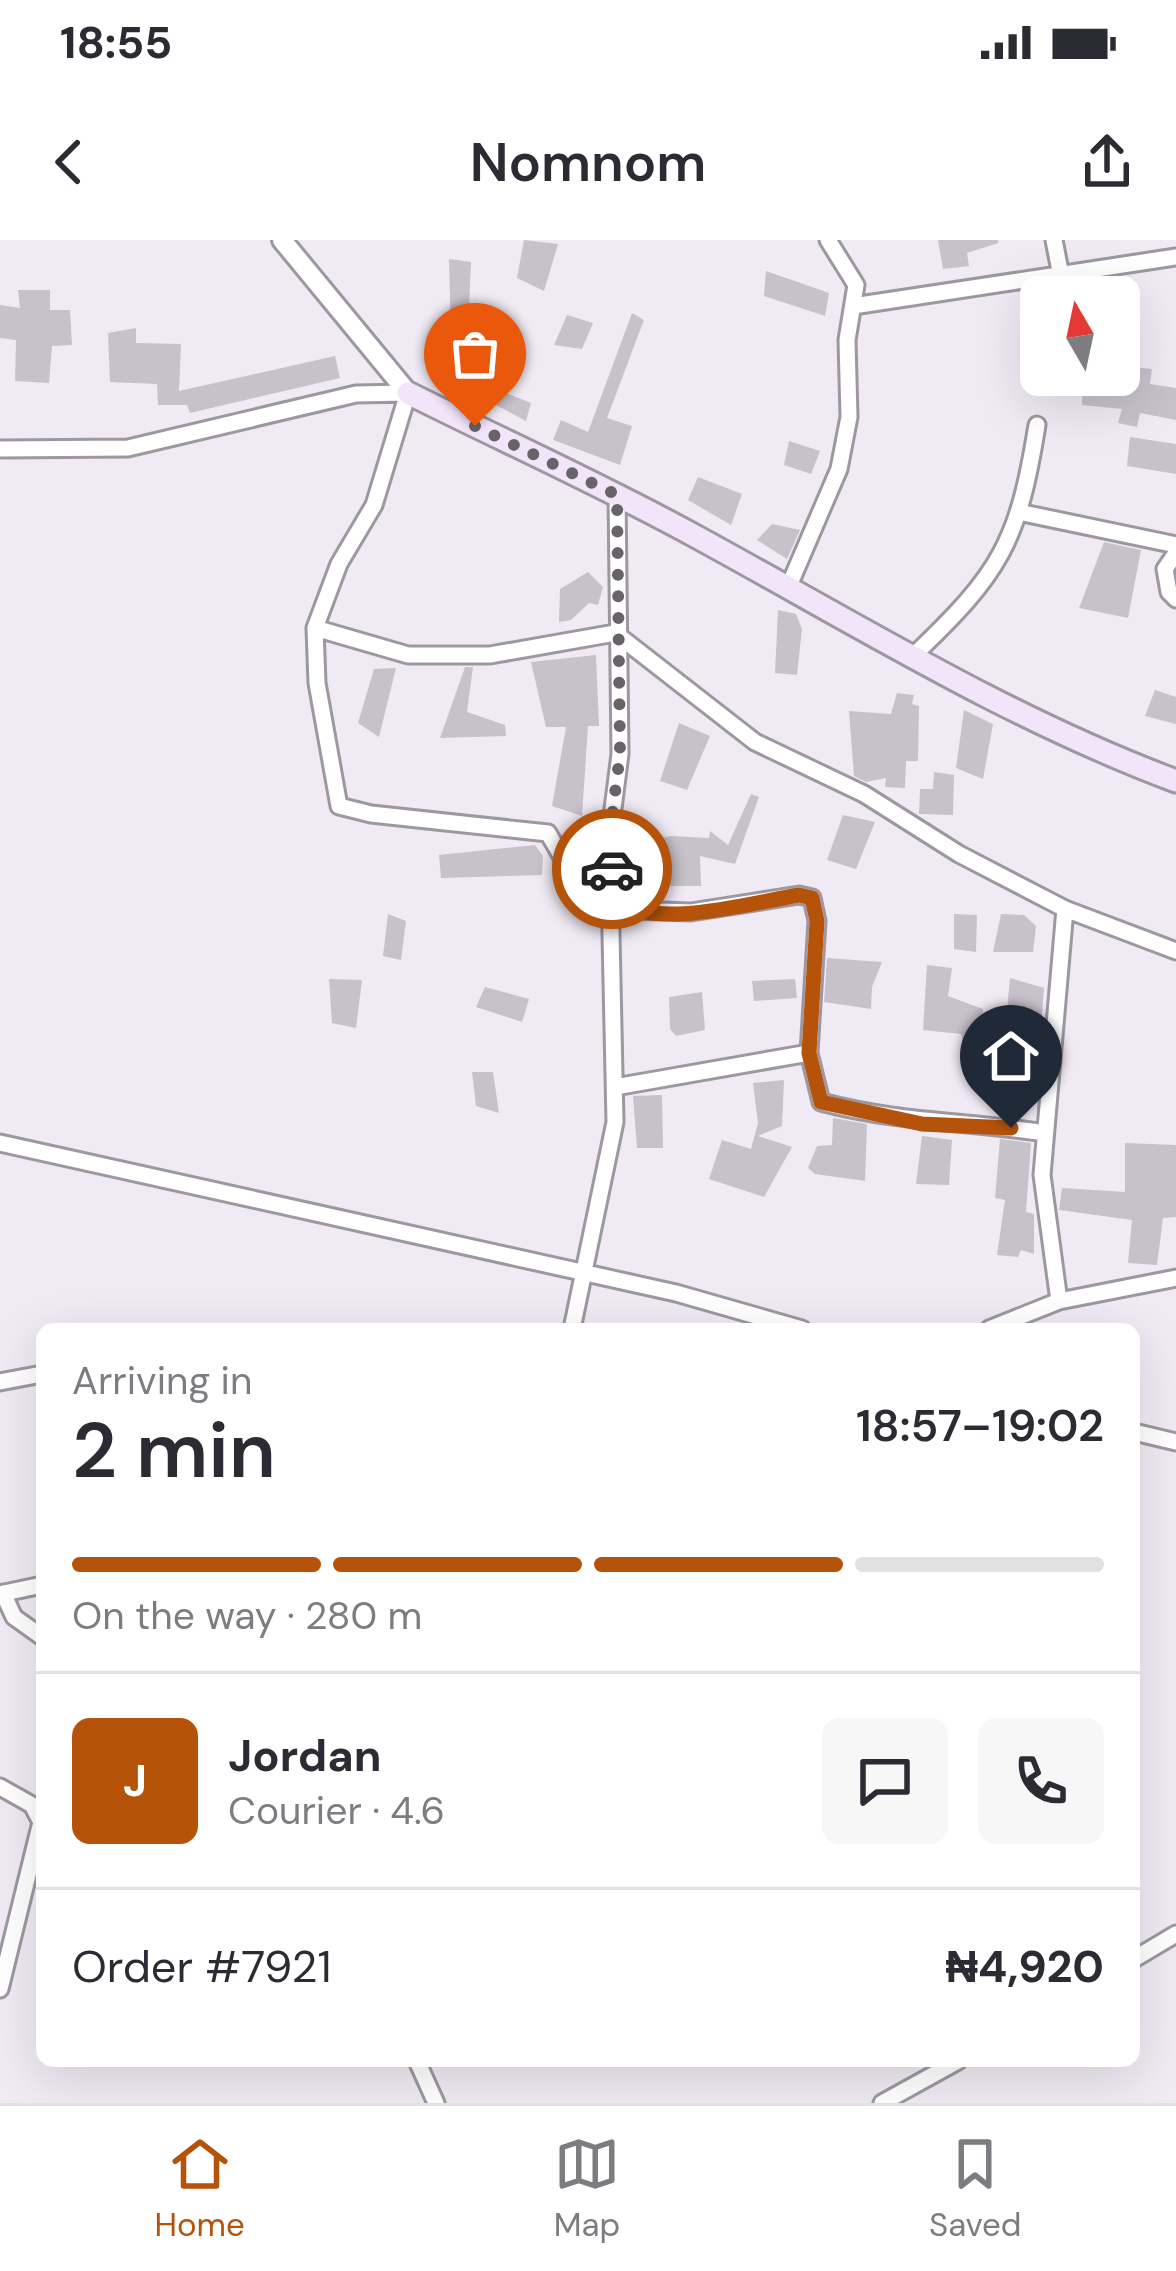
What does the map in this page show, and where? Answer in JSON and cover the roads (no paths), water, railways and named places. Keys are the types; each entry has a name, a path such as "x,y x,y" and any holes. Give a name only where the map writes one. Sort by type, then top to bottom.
{"main road":[{"path":"408,393 617,495 1091,750 1176,782"}],"street":[{"path":"282,240 408,393"},
{"path":"788,588 839,469 849,417 856,285 828,240"},
{"path":"1054,240 1061,276 1176,257"},
{"path":"853,306 1020,282"},
{"path":"0,449 128,448 356,394 408,393"},
{"path":"408,393 374,505 339,564 315,628 317,683 339,806 371,814 548,833 580,890 628,910 691,912 799,895 812,898 817,921 809,1053 821,1102 922,1124 977,1123 1046,1133"},
{"path":"913,656 991,575 1023,513 1036,425"},
{"path":"573,1323 606,1180 615,1087 609,840 620,754 617,495"},
{"path":"1023,513 1176,549 1165,568 1176,599"},
{"path":"315,628 408,655 490,656 615,633 755,742 864,794 959,854 1065,909 1176,950"},
{"path":"1059,1301 1042,1175 1065,909"},
{"path":"615,1087 809,1053"},
{"path":"0,1143 585,1273 779,1323"},
{"path":"1004,1323 1059,1301 1176,1278"},
{"path":"0,1382 36,1375"},
{"path":"1140,1433 1176,1442"},
{"path":"36,1586 1,1593 14,1617 36,1633"},
{"path":"0,1787 32,1805 36,1814"},
{"path":"0,1989 3,1959 36,1837"},
{"path":"1140,1955 1176,1934"},
{"path":"420,2067 436,2103"},
{"path":"882,2103 947,2067"}]}
